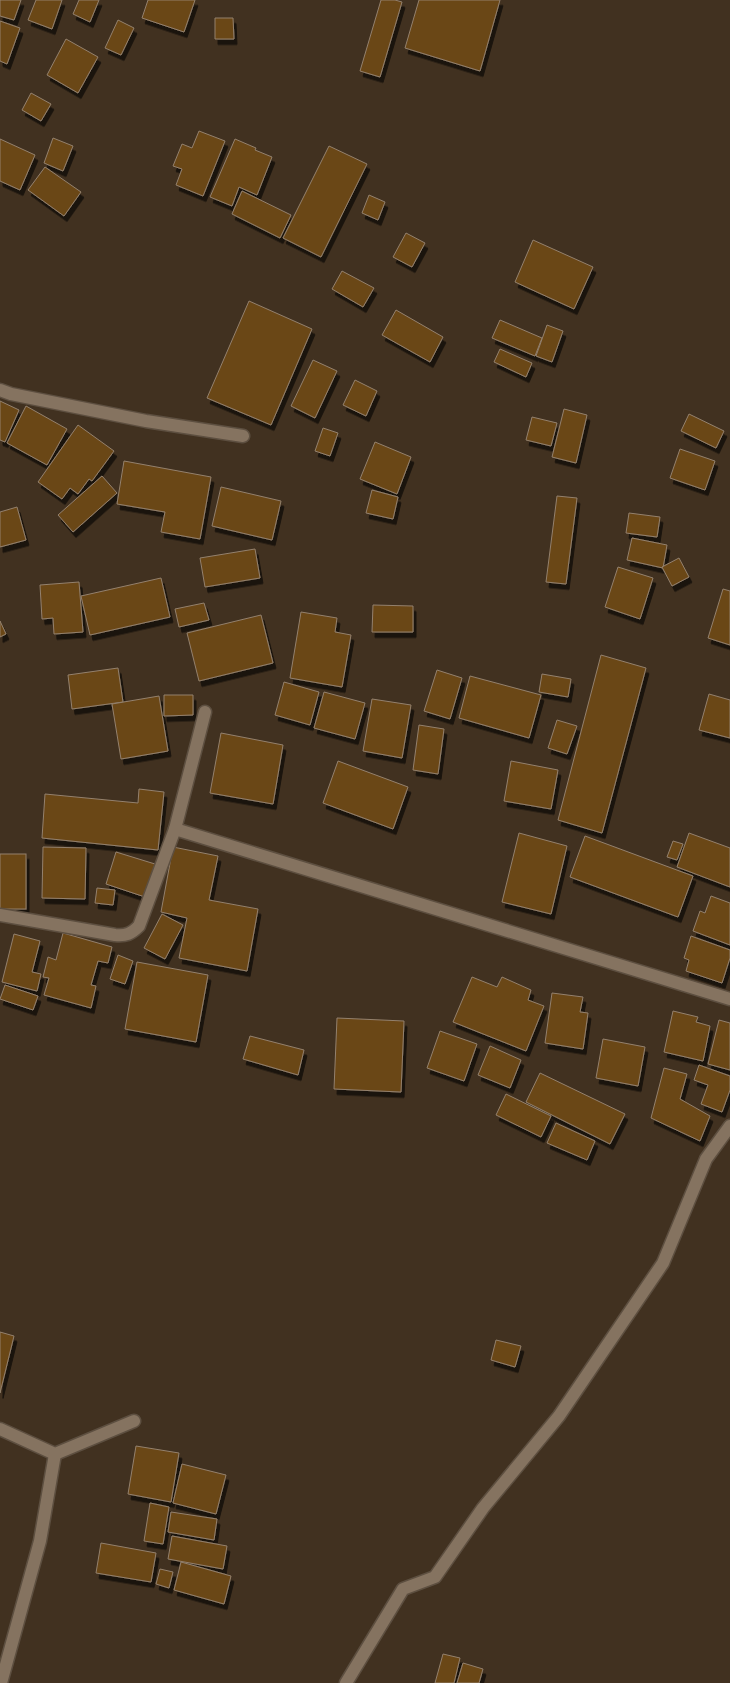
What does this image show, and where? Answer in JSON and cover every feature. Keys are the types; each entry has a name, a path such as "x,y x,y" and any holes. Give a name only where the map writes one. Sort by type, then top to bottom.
{"street":[{"path":"0,390 146,421 243,436"},
{"path":"0,915 115,936 127,936 139,926 175,829 205,712"},
{"path":"175,829 730,999"},
{"path":"346,1683 403,1589 435,1576 483,1508 559,1416 663,1263 706,1159 730,1126"},
{"path":"0,1429 56,1454 134,1422"},
{"path":"1,1683 40,1541 56,1454"}],"building":[{"path":"0,0 21,0 14,20 0,16"},
{"path":"36,0 62,0 52,29 28,20"},
{"path":"79,0 99,0 90,22 73,14"},
{"path":"148,0 195,0 184,32 142,18"},
{"path":"381,0 402,2 380,77 360,71"},
{"path":"419,0 500,0 480,71 405,48"},
{"path":"215,18 233,18 234,39 215,39"},
{"path":"118,20 134,28 121,55 105,48"},
{"path":"0,21 20,28 7,64 0,61"},
{"path":"66,39 98,57 78,93 47,75"},
{"path":"31,93 51,104 41,121 22,110"},
{"path":"199,131 225,141 203,196 176,185 182,169 173,166 182,144 192,148"},
{"path":"53,138 73,146 63,171 44,163"},
{"path":"0,139 35,155 20,190 0,181"},
{"path":"235,139 272,157 257,195 239,187 232,206 210,197"},
{"path":"329,146 367,164 321,257 283,238"},
{"path":"45,167 81,192 64,216 28,190"},
{"path":"242,191 291,215 280,238 232,214"},
{"path":"369,195 385,202 378,220 362,213"},
{"path":"406,233 425,243 412,267 393,257"},
{"path":"533,240 593,267 574,309 515,282"},
{"path":"342,271 374,288 363,307 332,289"},
{"path":"249,301 312,329 271,425 207,398"},
{"path":"396,310 443,337 430,362 382,335"},
{"path":"500,320 542,338 535,356 492,338"},
{"path":"547,325 563,331 552,362 536,356"},
{"path":"500,349 532,363 526,377 494,362"},
{"path":"313,360 337,371 315,418 291,406"},
{"path":"355,380 377,391 366,416 343,405"},
{"path":"0,401 19,410 5,442 0,440"},
{"path":"26,406 67,429 47,465 7,443"},
{"path":"564,409 587,415 576,463 552,457"},
{"path":"689,414 724,431 716,448 681,431"},
{"path":"532,417 557,423 551,446 526,440"},
{"path":"78,425 114,451 92,481 89,479 78,494 70,488 62,499 38,482"},
{"path":"323,428 338,433 330,456 315,451"},
{"path":"375,442 411,457 397,494 360,479"},
{"path":"680,449 715,461 705,490 670,478"},
{"path":"124,461 211,477 200,539 161,532 165,512 117,504"},
{"path":"102,476 117,493 73,532 58,515"},
{"path":"221,487 281,501 272,540 212,526"},
{"path":"372,490 398,497 393,519 366,513"},
{"path":"557,496 577,498 566,584 546,582"},
{"path":"17,507 26,540 0,547 0,512"},
{"path":"629,513 660,517 657,537 626,533"},
{"path":"632,538 667,545 663,568 627,560"},
{"path":"255,549 260,578 205,587 200,558"},
{"path":"679,558 689,577 672,586 662,567"},
{"path":"618,567 653,578 640,619 605,607"},
{"path":"161,578 170,617 90,635 81,596"},
{"path":"79,582 83,632 54,634 53,618 42,619 40,585"},
{"path":"723,589 730,591 730,645 708,638"},
{"path":"204,603 209,620 179,627 175,609"},
{"path":"373,605 413,606 413,632 372,632"},
{"path":"301,612 337,618 335,632 351,635 342,687 290,678"},
{"path":"261,615 273,663 199,681 187,633"},
{"path":"0,621 6,634 0,637"},
{"path":"601,655 646,668 602,833 558,820"},
{"path":"118,668 123,702 72,709 68,675"},
{"path":"437,670 462,678 450,719 424,711"},
{"path":"542,674 571,679 568,697 539,692"},
{"path":"470,676 541,695 529,738 459,718"},
{"path":"284,682 319,692 310,725 275,715"},
{"path":"324,692 365,703 355,739 314,728"},
{"path":"709,694 730,700 730,738 699,730"},
{"path":"164,695 193,695 193,715 164,716"},
{"path":"159,696 168,751 121,759 112,704"},
{"path":"372,699 411,705 402,758 363,751"},
{"path":"557,720 577,726 567,754 548,748"},
{"path":"419,725 444,729 438,774 413,770"},
{"path":"221,733 283,745 273,804 210,793"},
{"path":"338,761 408,787 393,829 323,803"},
{"path":"511,761 558,770 551,809 504,801"},
{"path":"139,789 164,792 158,850 42,838 45,794 138,803"},
{"path":"519,833 567,846 551,914 502,902"},
{"path":"689,833 730,848 730,887 677,867"},
{"path":"585,836 693,876 678,917 570,877"},
{"path":"673,841 683,844 677,860 667,857"},
{"path":"43,847 86,848 85,899 42,898"},
{"path":"173,847 218,856 209,900 258,909 247,971 179,958 187,918 161,912"},
{"path":"116,852 155,864 145,897 106,884"},
{"path":"0,854 26,854 26,909 0,909"},
{"path":"97,888 115,890 113,905 95,903"},
{"path":"711,896 730,903 730,945 693,931 700,911 705,913"},
{"path":"162,914 183,925 165,959 144,948"},
{"path":"63,933 112,947 108,963 98,961 91,985 96,986 91,1008 44,995 49,978 43,977 48,957 56,960"},
{"path":"14,934 40,941 32,972 41,974 37,991 2,982"},
{"path":"691,936 730,950 730,958 722,983 686,971 689,960 684,958"},
{"path":"118,955 133,961 125,984 110,979"},
{"path":"137,962 208,975 196,1042 125,1029"},
{"path":"472,977 497,987 502,977 531,990 528,1000 544,1006 526,1051 453,1022"},
{"path":"5,985 38,996 33,1010 0,999"},
{"path":"552,993 583,997 580,1012 588,1013 583,1049 545,1043"},
{"path":"673,1011 698,1017 696,1022 710,1026 703,1061 664,1052"},
{"path":"337,1018 404,1021 401,1092 334,1089"},
{"path":"719,1020 730,1023 730,1070 708,1064"},
{"path":"440,1031 477,1044 464,1081 427,1068"},
{"path":"250,1036 304,1050 298,1075 243,1059"},
{"path":"603,1039 645,1047 638,1086 596,1078"},
{"path":"490,1046 521,1060 510,1088 478,1075"},
{"path":"699,1065 730,1076 730,1090 722,1112 701,1104 708,1085 694,1080"},
{"path":"664,1068 687,1074 680,1099 710,1116 700,1141 651,1118"},
{"path":"540,1073 625,1114 610,1144 526,1102"},
{"path":"506,1094 551,1116 541,1137 496,1115"},
{"path":"556,1123 595,1141 587,1160 547,1143"},
{"path":"0,1332 14,1336 0,1393"},
{"path":"496,1340 521,1346 515,1367 491,1360"},
{"path":"136,1446 179,1453 171,1502 128,1494"},
{"path":"182,1464 226,1475 216,1514 173,1503"},
{"path":"150,1503 169,1507 163,1544 144,1541"},
{"path":"171,1512 217,1519 214,1540 168,1532"},
{"path":"172,1536 227,1546 223,1569 168,1559"},
{"path":"101,1543 156,1553 151,1582 96,1573"},
{"path":"181,1562 231,1576 224,1604 174,1590"},
{"path":"160,1569 173,1572 169,1588 156,1584"},
{"path":"443,1654 460,1658 454,1683 435,1683"},
{"path":"463,1663 483,1669 479,1683 457,1683"}]}
